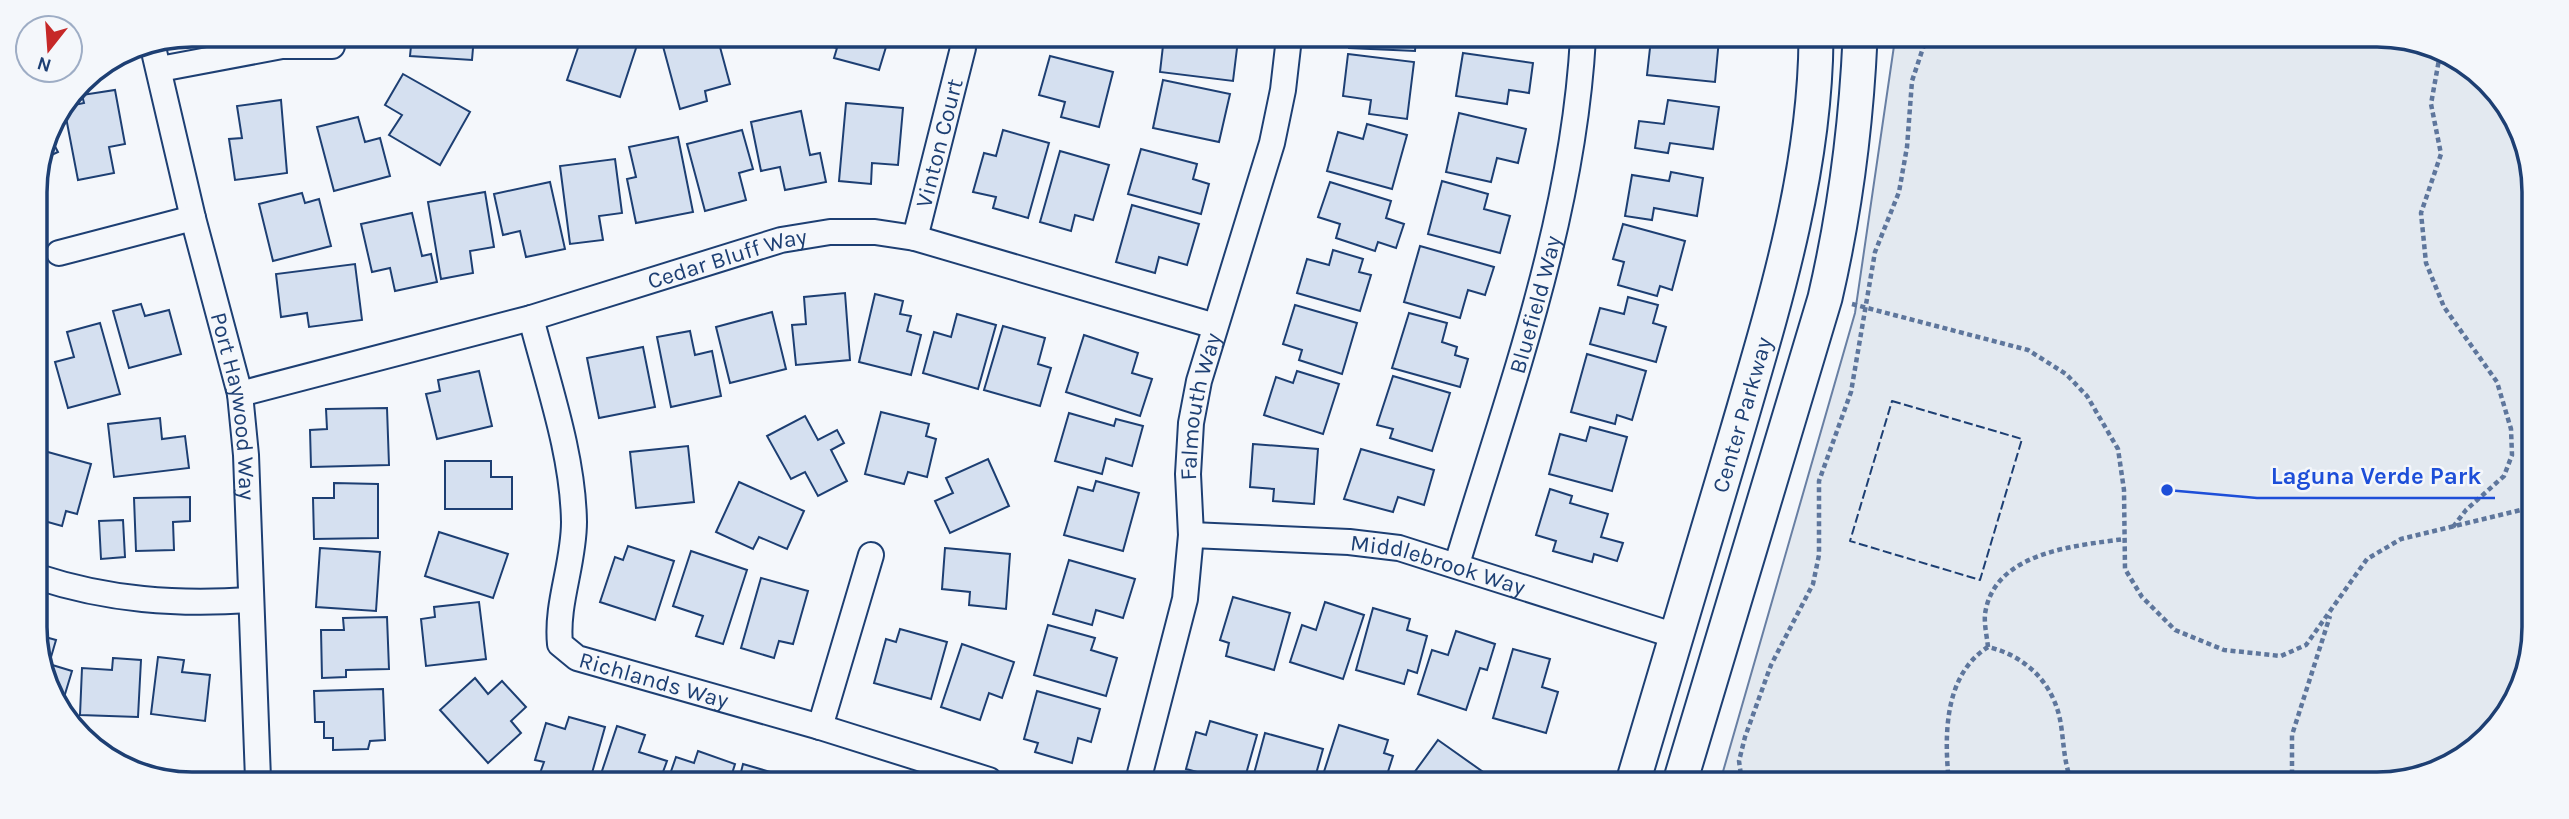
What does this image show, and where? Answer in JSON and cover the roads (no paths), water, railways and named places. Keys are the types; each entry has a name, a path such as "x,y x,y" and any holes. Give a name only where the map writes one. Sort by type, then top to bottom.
{"main road":[{"name":"Center Parkway","path":"1636,771 1767,330 1794,222 1807,138 1814,47"},
{"name":"Center Parkway","path":"1683,771 1825,298 1840,234 1849,171 1859,47"}],"street":[{"path":"160,69 277,47"},
{"name":"Falmouth Way","path":"1140,772 1185,600 1191,535 1188,474 1191,423 1199,381 1272,143 1288,47"},
{"name":"Bluefield Way","path":"1457,564 1550,257 1570,167 1580,94 1583,47"},
{"name":"Vinton Court","path":"915,238 964,48"},
{"name":"Port Haywood Way","path":"155,52 193,218 240,394 246,455 258,772"},
{"path":"59,253 193,218"},
{"name":"Cedar Bluff Way","path":"240,394 531,318 781,240 830,232 874,232 915,238 1215,326"},
{"name":"Richlands Way","path":"531,318 573,493 574,553 558,619 560,644 577,658 820,727 962,772"},
{"name":"Middlebrook Way","path":"1191,535 1349,542 1399,548 1457,564 1676,636"},
{"path":"820,727 871,555"},
{"path":"47,581 87,592 144,601 250,600"}],"place":[{"name":"Laguna Verde Park","path":"2167,490"}]}
